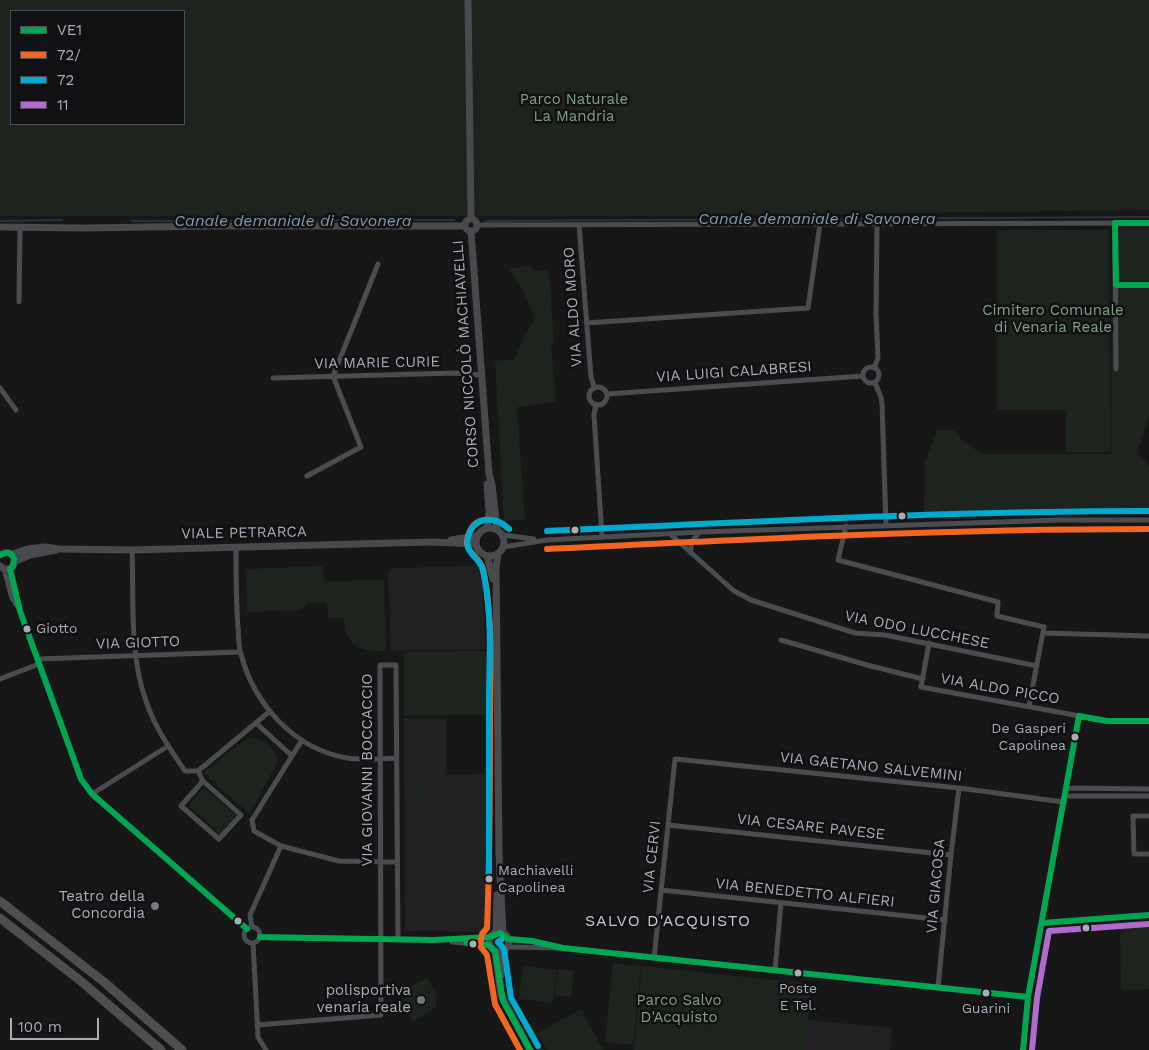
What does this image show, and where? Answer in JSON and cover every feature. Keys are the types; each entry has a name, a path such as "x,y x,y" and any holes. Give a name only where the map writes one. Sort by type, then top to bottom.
{"highway":[{"path":"0,900 104,982 182,1050"},
{"path":"0,918 82,982 161,1050"}],"street":[{"path":"468,0 471,218"},
{"path":"471,218 475,220 477,225"},
{"path":"464,226 467,220 471,218"},
{"path":"1115,223 1116,369"},
{"path":"477,225 1149,223"},
{"path":"37,227 92,224 132,227"},
{"path":"586,323 808,308 820,224"},
{"path":"874,368 878,352 876,314 877,224"},
{"path":"0,227 464,226 471,231 475,230 477,225"},
{"name":"VIA ALDO MORO","path":"579,225 590,377 594,387"},
{"path":"20,227 20,302"},
{"name":"CORSO NICCOLÒ MACHIAVELLI","path":"471,231 489,474 497,529"},
{"path":"307,476 361,447 333,376 378,264"},
{"path":"1116,285 1149,285"},
{"path":"874,368 878,371 880,377 875,383 867,382 863,376 866,369 874,368"},
{"name":"VIA MARIE CURIE","path":"273,378 481,375"},
{"name":"VIA LUIGI CALABRESI","path":"607,394 863,376"},
{"path":"875,383 882,402 886,526"},
{"path":"594,387 602,388 607,394 604,402 596,404 591,402 589,396 590,391 594,387"},
{"path":"0,388 16,410"},
{"path":"596,404 595,434 602,536"},
{"name":"CORSO NICCOLÒ MACHIAVELLI","path":"486,528 489,512 487,485 489,474"},
{"path":"503,547 546,540 602,536 846,526 1060,520 1149,520"},
{"path":"846,526 838,560 998,602 997,616 1044,630 1118,636 1149,636"},
{"path":"498,614 491,567 487,556 480,551 476,540 481,530 486,528 497,529 503,535 546,540"},
{"path":"692,553 690,546 693,539 700,532"},
{"path":"669,534 692,553"},
{"path":"499,982 498,614 496,568 498,554 503,547 503,535"},
{"name":"VIALE PETRARCA","path":"0,555 7,552 14,558 27,548 45,547 59,549 132,550 476,540"},
{"path":"236,547 237,619 240,652 257,695 269,712 284,727 316,748 346,758 396,758"},
{"path":"132,550 135,656 146,701 168,746 185,771 198,771 269,712"},
{"name":"VIA ODO LUCCHESE","path":"692,553 734,591 750,600 855,633 885,635 1036,666"},
{"path":"487,556 498,554"},
{"path":"14,558 15,565 5,568 81,779 92,794 249,928 258,929 260,937"},
{"path":"1029,706 1044,630"},
{"path":"781,640 922,679"},
{"name":"VIA ALDO PICCO","path":"929,644 921,687 1107,721 1149,721"},
{"name":"VIA GIOTTO","path":"0,679 38,661 240,652"},
{"name":"VIA GIOVANNI BOCCACCIO","path":"257,1025 381,1015 380,665 396,664 398,940"},
{"path":"1023,1050 1028,998 1080,716"},
{"path":"256,723 291,755"},
{"path":"302,740 252,820 254,831 281,846 339,861 397,862"},
{"path":"92,794 168,746"},
{"name":"VIA GAETANO SALVEMINI","path":"675,759 1064,799 1149,796"},
{"name":"VIA CERVI","path":"654,958 675,759"},
{"path":"198,771 203,781 241,814 252,820"},
{"path":"203,781 181,806 219,839 241,814"},
{"name":"VIA GIACOSA","path":"938,987 959,788"},
{"path":"1066,788 1149,789"},
{"path":"1149,816 1134,816 1134,854 1149,854"},
{"name":"VIA CESARE PAVESE","path":"668,824 951,855"},
{"path":"281,846 250,915 249,928 245,932 244,938 246,941 252,943 260,937 499,941 1028,998"},
{"name":"VIA BENEDETTO ALFIERI","path":"661,890 945,920"},
{"path":"775,970 781,903"},
{"path":"1042,923 1149,915"},
{"path":"499,941 495,951 499,982 504,1001 530,1050"},
{"path":"252,943 258,1037 266,1050"}],"shaded area":[{"path":"477,566 482,571 486,649 391,651 388,575 391,568"},
{"path":"404,718 446,719 446,775 487,774 487,929 485,932 405,931"},
{"path":"808,1020 892,1028 890,1050 805,1050"}],"green space":[{"name":"Parco Naturale La Mandria","path":"0,0 1149,0 1149,210 688,216 0,216"},
{"path":"1112,226 1149,226 1149,415 1137,452 1149,466 1149,513 924,515 925,463 937,430 954,430 964,442 982,454 1111,454"},
{"name":"Cimitero Comunale di Venaria Reale","path":"997,230 1109,230 1110,452 1066,452 1066,410 997,410"},
{"path":"532,266 533,271 549,270 554,343 551,344 556,402 517,407 525,520 504,521 495,361 515,359 524,336 535,318 525,295 509,268"},
{"path":"323,566 324,581 384,580 386,651 361,649 356,646 348,636 344,618 328,618 327,602 308,603 301,610 247,612 246,569"},
{"path":"487,651 487,715 404,716 404,652"},
{"path":"250,738 268,744 274,751 278,761 250,814 203,773 242,742"},
{"path":"410,772 424,772 424,798 410,799"},
{"path":"204,787 236,815 220,834 188,806"},
{"path":"1149,924 1149,989 1121,990 1120,926"},
{"path":"496,936 500,936 504,942 500,948 496,948 492,944 492,940"},
{"path":"613,963 641,966 633,1045 605,1042"},
{"path":"523,966 557,970 553,1003 519,999"},
{"name":"Parco Salvo D'Acquisto","path":"642,966 812,984 805,1050 634,1050"},
{"path":"558,969 574,971 571,997 555,995"},
{"name":"polisportiva venaria reale","path":"427,978 437,996 435,1008 413,1022 401,1002 409,997 407,994 411,993 409,987"},
{"path":"581,1009 603,1050 547,1050 537,1033"}],"waterway":[{"name":"Canale demaniale di Savonera","path":"485,221 1149,217"},
{"name":"Canale demaniale di Savonera","path":"0,221 62,220"},
{"name":"Canale demaniale di Savonera","path":"132,221 454,220"}],"transit line":[{"name":"VE1","path":"1149,223 1115,223 1116,285 1149,285"},
{"name":"72","path":"547,531 923,515 1149,511"},
{"name":"72/","path":"509,529 493,520 482,521 472,527 467,545 483,569 488,603 490,640 488,902 487,928 482,934 480,946 487,955 495,1004 520,1050"},
{"name":"72","path":"489,879 489,616 483,570 469,550 467,541 472,528 482,521 493,520 509,529"},
{"name":"72/","path":"547,549 923,533 1149,529"},
{"name":"VE1","path":"0,555 8,553 14,559 13,566 10,569 20,611 81,779 92,794 247,929"},
{"name":"VE1","path":"1023,1050 1028,997 1079,716 1107,721 1149,721"},
{"name":"VE1","path":"1042,923 1149,915"},
{"name":"11","path":"1032,1050 1037,998 1049,931 1149,924"},
{"name":"VE1","path":"260,937 434,940 490,937 500,933 508,939 532,941 563,948 1028,997"},
{"name":"72","path":"501,940 498,942 504,949 511,998 538,1046"},
{"name":"VE1","path":"467,943 489,945 495,951 503,1001 530,1050"}],"place":[{"name":"Giotto","path":"27,629"},
{"name":"De Gasperi Capolinea","path":"1075,737"},
{"name":"Machiavelli Capolinea","path":"489,879"},
{"name":"Teatro della Concordia","path":"155,906"},
{"name":"Poste E Tel.","path":"798,973"},
{"name":"Guarini","path":"986,993"},
{"name":"polisportiva venaria reale","path":"421,1000"}],"district":[{"name":"SALVO D'ACQUISTO","path":"668,921"}]}
